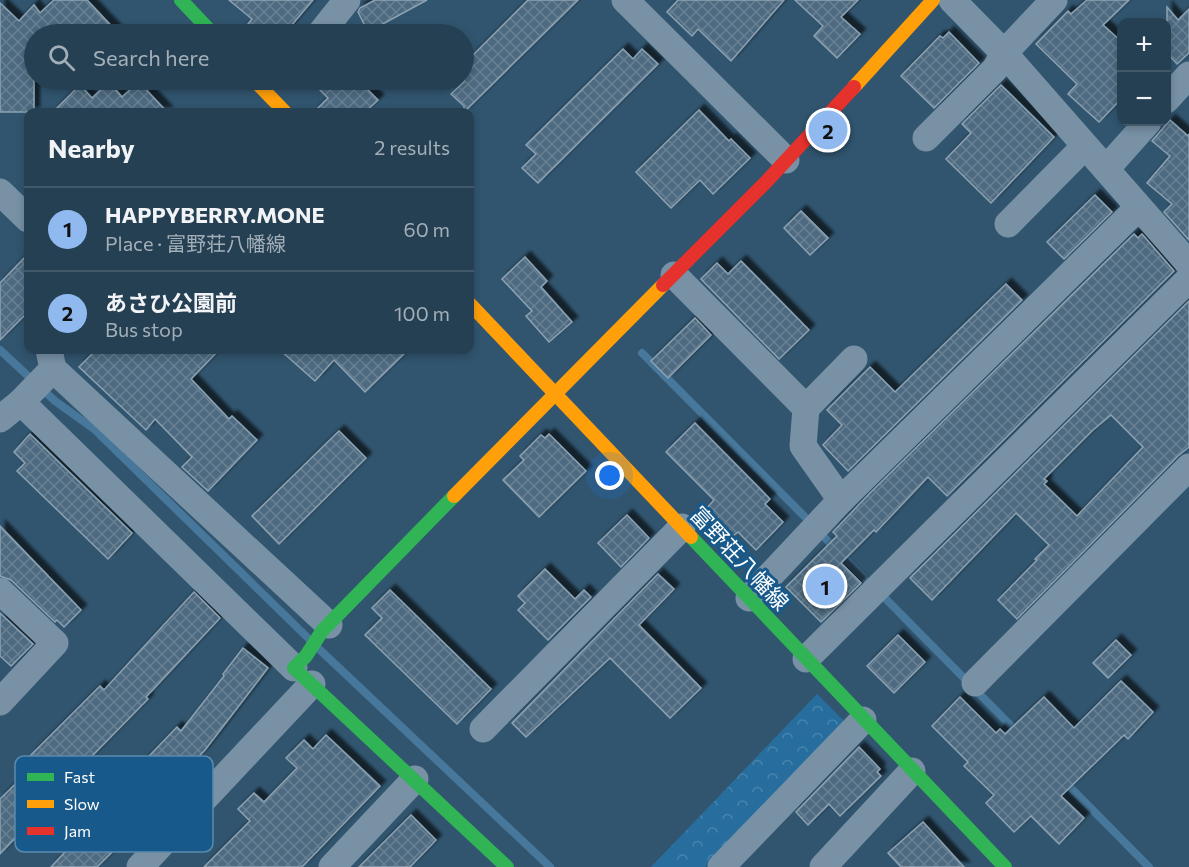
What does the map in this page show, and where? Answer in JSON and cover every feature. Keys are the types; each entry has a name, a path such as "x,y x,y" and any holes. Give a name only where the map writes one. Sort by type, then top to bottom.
{"street":[{"path":"181,0 204,24"},
{"path":"330,24 347,0"},
{"path":"625,0 786,160"},
{"path":"213,779 304,669 326,628 786,160 933,0"},
{"path":"952,0 1004,53 1189,264"},
{"path":"926,138 995,69 1004,53 1054,0"},
{"path":"1171,95 1189,75"},
{"path":"268,90 282,108"},
{"path":"1106,170 1144,126"},
{"path":"1008,224 1085,146"},
{"path":"0,192 24,215"},
{"path":"749,598 841,500 1138,208"},
{"path":"674,275 806,408"},
{"path":"806,659 1189,279"},
{"name":"富野荘八幡線","path":"474,308 1005,867"},
{"path":"841,500 803,446 806,408 854,359"},
{"path":"41,377 326,628"},
{"path":"0,418 41,377"},
{"path":"41,377 304,669 507,867"},
{"path":"975,683 1189,467"},
{"path":"483,729 682,527"},
{"path":"0,591 55,643 0,702"},
{"path":"721,867 863,720"},
{"path":"823,867 912,771"},
{"path":"332,867 415,779"},
{"path":"140,867 152,852"}],"green space":[{"path":"817,694 845,722 705,867 651,867"}],"building":[{"path":"54,0 87,0 110,24 24,24 24,90 34,90 34,108 24,108 24,112 0,112 0,3 19,21 34,5 40,13"},
{"path":"229,0 313,0 293,24 248,24 252,19"},
{"path":"375,0 427,0 383,24 364,24 358,12 360,8"},
{"path":"528,0 578,0 468,108 464,108 451,94 455,90 474,90 474,54"},
{"path":"678,0 784,0 731,61 698,29 692,36 667,12"},
{"path":"795,0 858,0 841,17 860,34 837,58 814,36 823,26"},
{"path":"1087,0 1129,0 1103,25 1117,38 1117,103 1099,122 1068,94 1077,84 1036,44 1068,11 1071,14"},
{"path":"1167,7 1178,20 1189,9 1189,53 1177,64 1171,57 1171,18 1167,18"},
{"path":"949,32 979,63 934,108 901,76 940,36 943,38"},
{"path":"623,49 633,59 642,49 658,64 538,183 522,168 536,154 526,145"},
{"path":"1001,85 1054,137 991,203 946,159 971,133 962,124"},
{"path":"75,90 85,90 92,98 100,90 116,90 122,97 130,90 146,90 163,108 57,108"},
{"path":"320,90 368,90 378,100 369,108 318,108 328,98"},
{"path":"699,110 729,141 731,139 750,158 713,194 700,180 671,208 636,172"},
{"path":"1171,121 1188,136 1189,134 1189,240 1164,212 1172,204 1147,183 1170,156 1152,141 1165,126 1171,126"},
{"path":"1095,195 1112,212 1064,259 1047,242"},
{"path":"801,211 828,238 810,255 784,228"},
{"path":"1134,234 1138,238 1142,234 1174,271 947,496 928,477 876,532 874,530 841,563 861,583 821,622 786,587 837,536 833,532 870,493"},
{"path":"525,257 547,281 541,287 572,322 549,342 526,316 532,311 502,279"},
{"path":"24,258 24,316 0,340 0,283"},
{"path":"741,261 809,330 779,359 701,279 717,263 728,274"},
{"path":"1006,284 1022,300 848,471 823,445 842,425 827,410 870,367 895,392"},
{"path":"1189,301 1189,447 1017,619 998,600 1049,545 1016,513 932,600 910,578","holes":["1111,415 1143,447 1077,516 1044,484 1047,481 1044,479"]},
{"path":"695,318 711,335 668,378 651,361"},
{"path":"92,354 215,354 191,379 229,419 232,416 257,440 208,491 182,467 192,457 155,419 146,430 79,367"},
{"path":"285,354 404,354 365,392 334,360 315,381"},
{"path":"695,423 770,499 765,504 783,522 756,550 738,532 733,536 706,509 714,500 666,452"},
{"path":"339,431 366,458 279,544 252,516"},
{"path":"30,434 132,533 108,559 17,471 25,463 14,452"},
{"path":"549,434 586,471 539,517 503,480 524,460 520,456 541,435 545,438"},
{"path":"627,515 649,538 621,567 598,543"},
{"path":"0,526 81,610 64,627 57,620 55,622 11,580 0,576"},
{"path":"545,569 575,599 584,590 591,597 548,640 518,610 525,603 518,596"},
{"path":"658,574 674,589 639,625 701,688 670,718 610,658 526,737 512,723"},
{"path":"390,590 491,689 457,724 365,635 382,618 372,608"},
{"path":"194,592 220,618 146,697 148,699 92,756 31,755 100,686 104,690"},
{"path":"0,613 33,644 11,666 0,656"},
{"path":"898,635 925,662 894,693 867,666"},
{"path":"1116,640 1131,655 1108,678 1093,663"},
{"path":"243,648 268,668 199,756 149,756 177,727 181,731 224,676 223,674"},
{"path":"1121,681 1153,712 1128,739 1124,735 1061,796 1084,818 1059,844 1031,816 1014,832 986,803 994,795 964,766 968,762 932,726 960,697 996,733 1000,729 1005,734 1044,697 1074,728"},
{"path":"326,735 380,786 302,867 204,867 250,821 238,809 254,793 264,802 297,768 286,758 304,740 313,749"},
{"path":"859,747 880,769 877,772 881,776 840,816 829,804 808,825 796,812"},
{"path":"15,784 15,838 0,854 0,799"},
{"path":"411,815 436,840 410,867 359,867"},
{"path":"923,822 964,867 901,867 888,853"},
{"path":"65,852 112,852 97,867 51,867"}],"waterway":[{"path":"0,350 55,401 94,429 308,638"},
{"path":"642,353 805,517"},
{"path":"821,534 864,578"},
{"path":"883,596 1020,735"},
{"path":"319,649 550,867"},
{"path":"1064,781 1149,867"}],"traffic: fast":[{"path":"181,0 204,24"},
{"path":"454,496 322,631 306,656 294,668 507,867"},
{"path":"691,537 1005,867"}],"traffic: slow":[{"path":"854,87 933,0"},
{"path":"264,90 281,108"},
{"path":"454,496 663,285"},
{"path":"474,308 691,537"}],"traffic: jam":[{"path":"663,285 767,181 854,87"}],"place":[{"name":"あさひ公園前","path":"828,130"},
{"name":"HAPPYBERRY.MONE","path":"825,586"}]}
